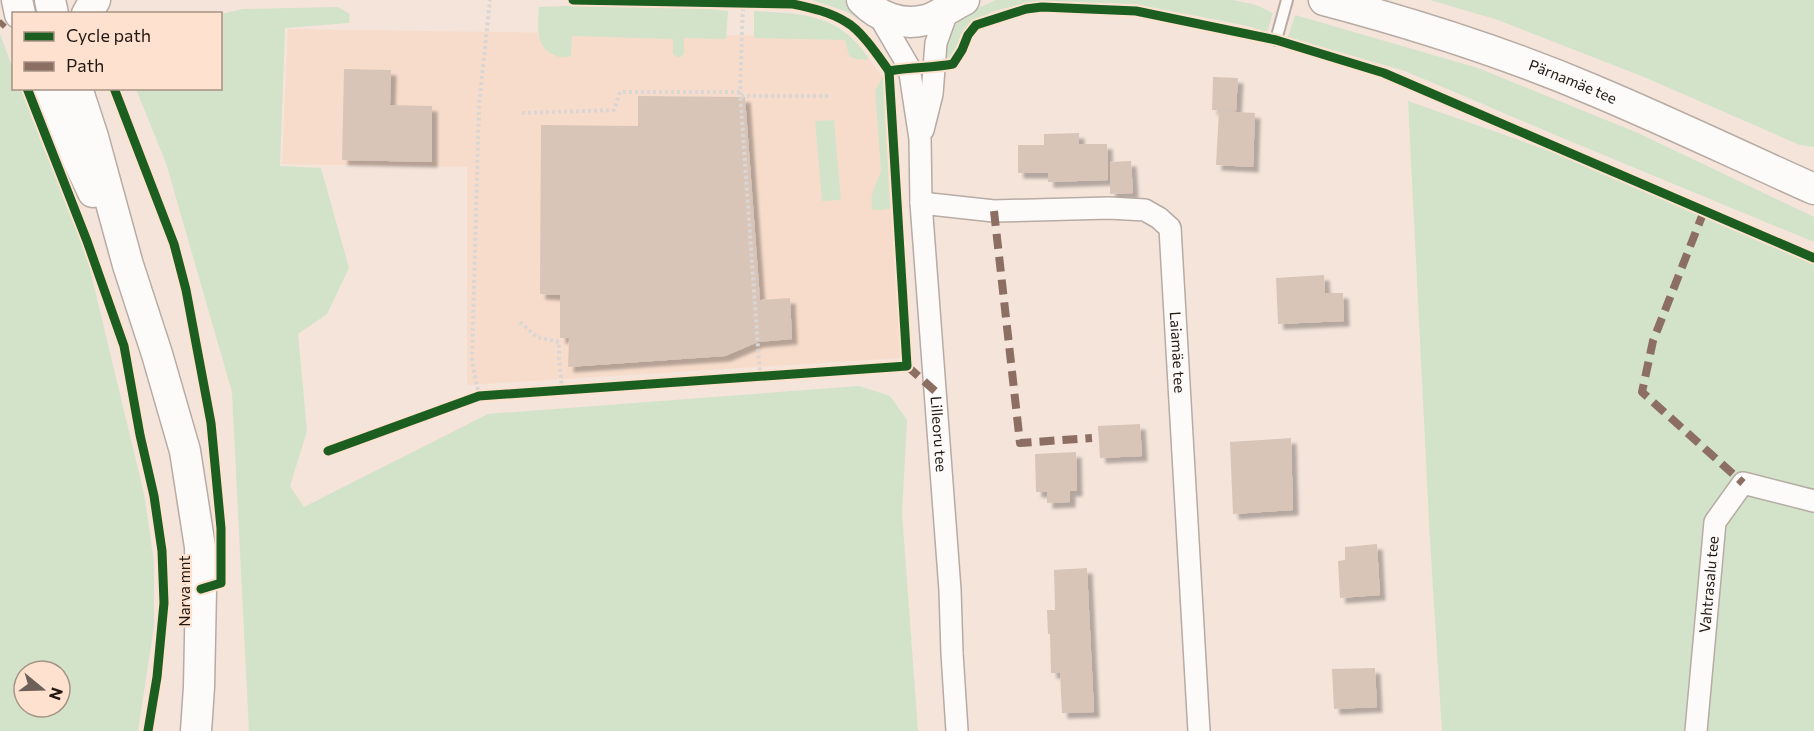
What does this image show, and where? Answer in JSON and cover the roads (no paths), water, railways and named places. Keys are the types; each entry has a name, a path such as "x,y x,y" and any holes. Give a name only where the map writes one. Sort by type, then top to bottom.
{"main road":[{"name":"Pärnamäe tee","path":"1324,0 1382,15 1479,47 1593,90 1814,189"},
{"path":"870,7 902,22 927,20 956,2"},
{"name":"Narva mnt","path":"50,90 69,141 128,265"},
{"name":"Narva mnt","path":"78,90 128,265 158,354 185,452 200,548 201,611 196,731"},
{"path":"85,90 93,137"}],"street":[{"name":"Lilleoru tee","path":"920,139 932,94 936,43 956,2"},
{"name":"Lilleoru tee","path":"870,7 909,67 920,139 921,203 950,590 957,731"},
{"name":"Laiamäe tee","path":"921,203 994,212 1109,208 1145,210 1170,228 1198,731"},
{"name":"Vahtrasalu tee","path":"1696,731 1715,522 1743,483 1814,501"}],"lane":[{"path":"1276,40 1287,0"}]}
